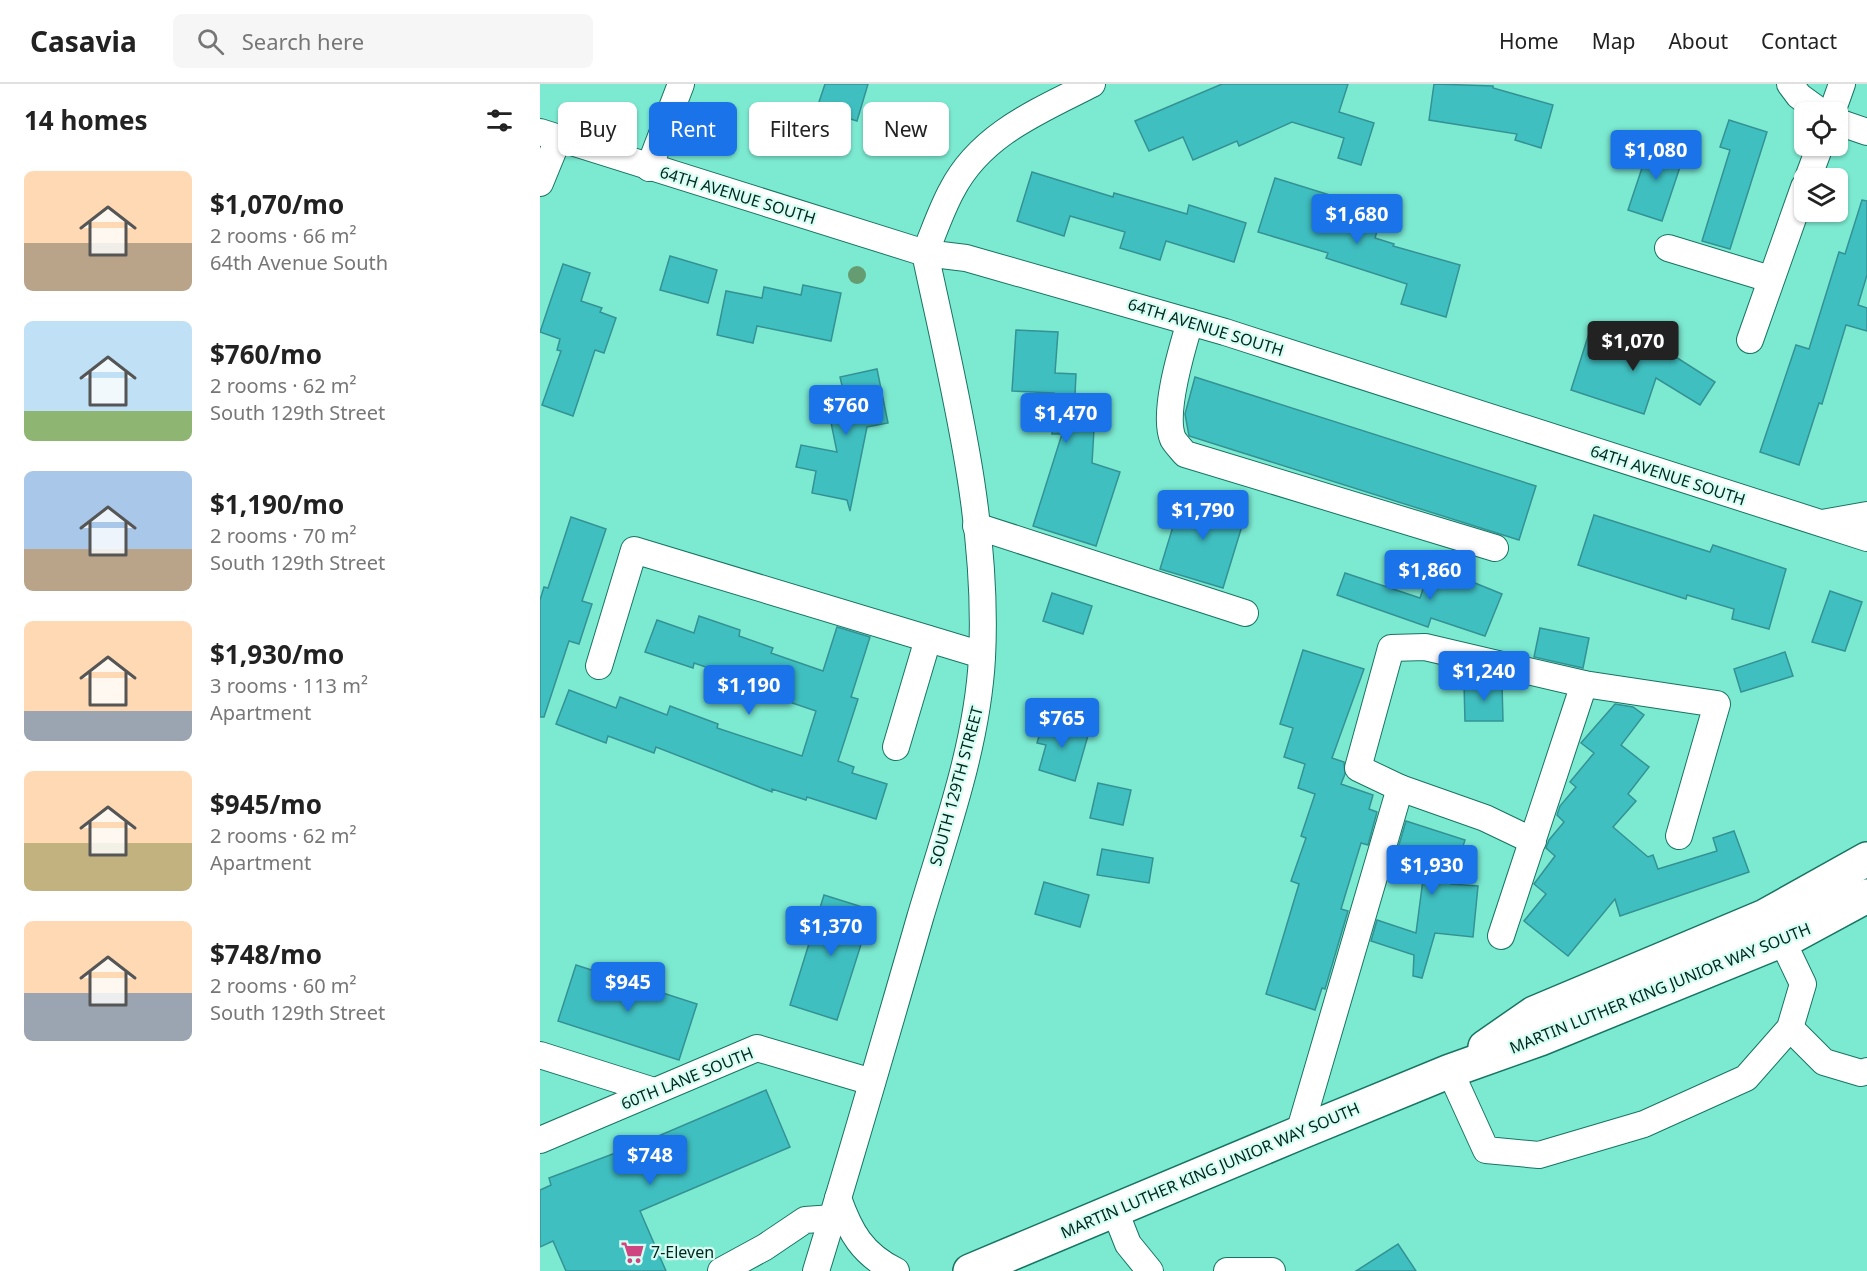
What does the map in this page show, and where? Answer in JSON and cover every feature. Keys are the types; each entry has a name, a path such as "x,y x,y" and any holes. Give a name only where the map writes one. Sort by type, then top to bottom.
{"main road":[{"name":"MARTIN LUTHER KING JUNIOR WAY SOUTH","path":"1450,1071 1534,1012 1765,916 1867,859"},
{"name":"MARTIN LUTHER KING JUNIOR WAY SOUTH","path":"970,1271 1299,1132 1450,1071 1540,1039 1782,940 1867,896"}],"street":[{"path":"649,168 681,84"},
{"path":"925,253 952,189 979,152 1008,127 1092,84"},
{"path":"1790,84 1799,96 1807,102"},
{"path":"1836,102 1842,84"},
{"path":"1848,125 1867,132"},
{"path":"540,183 549,136"},
{"name":"64TH AVENUE SOUTH","path":"549,136 925,253 966,258 1190,322 1867,538"},
{"path":"1749,340 1794,214"},
{"path":"1668,248 1770,279"},
{"name":"SOUTH 129TH STREET","path":"816,1271 971,741 979,698 982,655 976,526 969,465 925,253"},
{"path":"1190,322 1175,377 1170,420 1173,438 1185,454 1495,548"},
{"path":"1819,524 1867,514"},
{"path":"976,526 1245,613"},
{"path":"599,666 634,550 982,655"},
{"path":"896,747 928,639"},
{"path":"1533,842 1485,818 1400,788 1358,768 1391,648 1425,647 1584,684 1717,704 1679,836"},
{"path":"1501,936 1584,684"},
{"path":"1299,1132 1400,788"},
{"path":"1450,1071 1486,1150 1539,1155 1644,1124 1746,1077 1790,1028 1803,984 1782,940"},
{"path":"1790,1028 1824,1062 1861,1074 1867,1071"},
{"name":"60TH LANE SOUTH","path":"540,1140 757,1048 872,1082"},
{"path":"540,1055 654,1091"},
{"path":"721,1271 765,1247 805,1220 836,1208 857,1243 873,1258 896,1271"},
{"path":"1115,1211 1128,1244 1150,1271"},
{"path":"1227,1271 1272,1271"}],"building":[{"path":"825,84 868,84 857,121 851,119 851,102 819,102"},
{"path":"1222,84 1348,84 1339,112 1374,123 1361,165 1338,158 1344,138 1292,122 1239,146 1237,141 1193,160 1183,137 1149,151 1135,121"},
{"path":"1434,84 1493,86 1493,88 1553,105 1541,148 1515,140 1517,134 1429,120"},
{"path":"1729,120 1767,132 1730,249 1702,241 1730,150 1720,147"},
{"path":"1651,141 1685,152 1662,221 1628,210"},
{"path":"1032,172 1113,197 1114,193 1187,214 1189,205 1246,223 1234,262 1166,241 1160,260 1120,248 1125,232 1070,216 1064,236 1017,221"},
{"path":"1275,178 1333,196 1330,205 1380,221 1375,238 1394,244 1393,246 1460,265 1446,317 1401,304 1407,284 1326,258 1328,253 1258,232"},
{"path":"1862,200 1867,201 1867,275 1858,305 1867,308 1867,331 1846,325 1822,404 1819,403 1799,465 1760,452 1796,345 1809,349 1839,252 1845,254"},
{"path":"670,256 717,270 708,303 660,290"},
{"path":"563,264 590,273 581,301 602,308 600,312 616,318 604,353 595,350 573,416 542,405 561,351 557,350 560,339 540,332"},
{"path":"803,285 841,293 831,341 757,326 753,343 717,335 726,291 762,298 764,287 801,295"},
{"path":"1591,327 1668,352 1715,382 1700,405 1656,378 1644,414 1571,390"},
{"path":"1016,330 1058,332 1055,373 1076,374 1075,395 1096,396 1092,463 1120,472 1096,546 1033,526 1062,434 1052,434 1054,393 1012,391"},
{"path":"877,369 888,423 867,427 850,511 847,500 812,493 816,471 796,467 801,445 837,452 826,398 844,394 840,377"},
{"path":"1195,377 1536,486 1519,540 1189,436 1185,414"},
{"path":"1183,494 1246,513 1223,588 1160,569"},
{"path":"1594,515 1710,552 1713,545 1786,569 1769,629 1732,619 1734,609 1687,595 1686,599 1578,565"},
{"path":"571,517 606,529 582,601 592,604 579,644 569,641 544,717 540,717 540,600 544,587 548,588"},
{"path":"1430,568 1471,578 1470,581 1502,594 1485,636 1431,618 1428,627 1337,595 1345,573 1420,598"},
{"path":"1830,591 1862,602 1845,651 1812,642"},
{"path":"1052,593 1092,606 1083,634 1043,621"},
{"path":"699,616 740,630 739,636 773,648 771,653 823,671 837,627 870,637 851,697 858,699 838,761 854,767 852,773 887,784 876,819 807,797 806,800 772,789 772,792 656,747 654,753 608,736 606,743 556,724 569,690 616,708 620,697 667,715 670,706 718,724 717,728 802,756 816,711 757,691 759,685 694,663 693,668 645,652 657,620 694,633"},
{"path":"1540,628 1589,638 1583,668 1534,657"},
{"path":"1303,650 1364,669 1332,758 1344,762 1345,774 1341,784 1373,795 1369,809 1377,812 1368,845 1361,843 1341,909 1348,911 1325,989 1322,988 1315,1010 1266,994 1299,884 1291,881 1306,838 1301,836 1315,794 1298,788 1305,764 1284,757 1293,728 1280,724"},
{"path":"1785,652 1793,676 1741,692 1734,669"},
{"path":"1502,683 1503,721 1465,721 1464,684"},
{"path":"1615,704 1633,707 1644,715 1621,745 1649,767 1628,794 1636,801 1613,827 1648,857 1653,855 1658,869 1717,851 1713,838 1734,831 1749,872 1620,916 1615,899 1568,956 1524,921 1546,894 1534,884 1555,856 1546,848 1549,840 1564,822 1557,815 1560,806 1576,787 1570,782 1594,753 1581,743"},
{"path":"1044,719 1089,732 1075,781 1039,770 1046,745 1037,743"},
{"path":"1098,783 1131,790 1123,825 1090,818"},
{"path":"1406,821 1465,840 1451,884 1478,886 1473,937 1435,933 1422,978 1413,976 1414,955 1371,941 1377,920 1416,933 1425,864 1396,855"},
{"path":"1102,849 1153,858 1149,883 1097,875"},
{"path":"1044,882 1089,895 1080,927 1035,914"},
{"path":"824,895 872,910 837,1020 790,1005"},
{"path":"576,965 697,1004 679,1060 558,1021"},
{"path":"766,1090 790,1147 640,1211 666,1271 566,1271 553,1241 540,1247 540,1190 551,1185 549,1178 642,1143"},
{"path":"1398,1244 1416,1271 1356,1271"}],"place":[{"name":"7-Eleven","path":"633,1252"}]}
